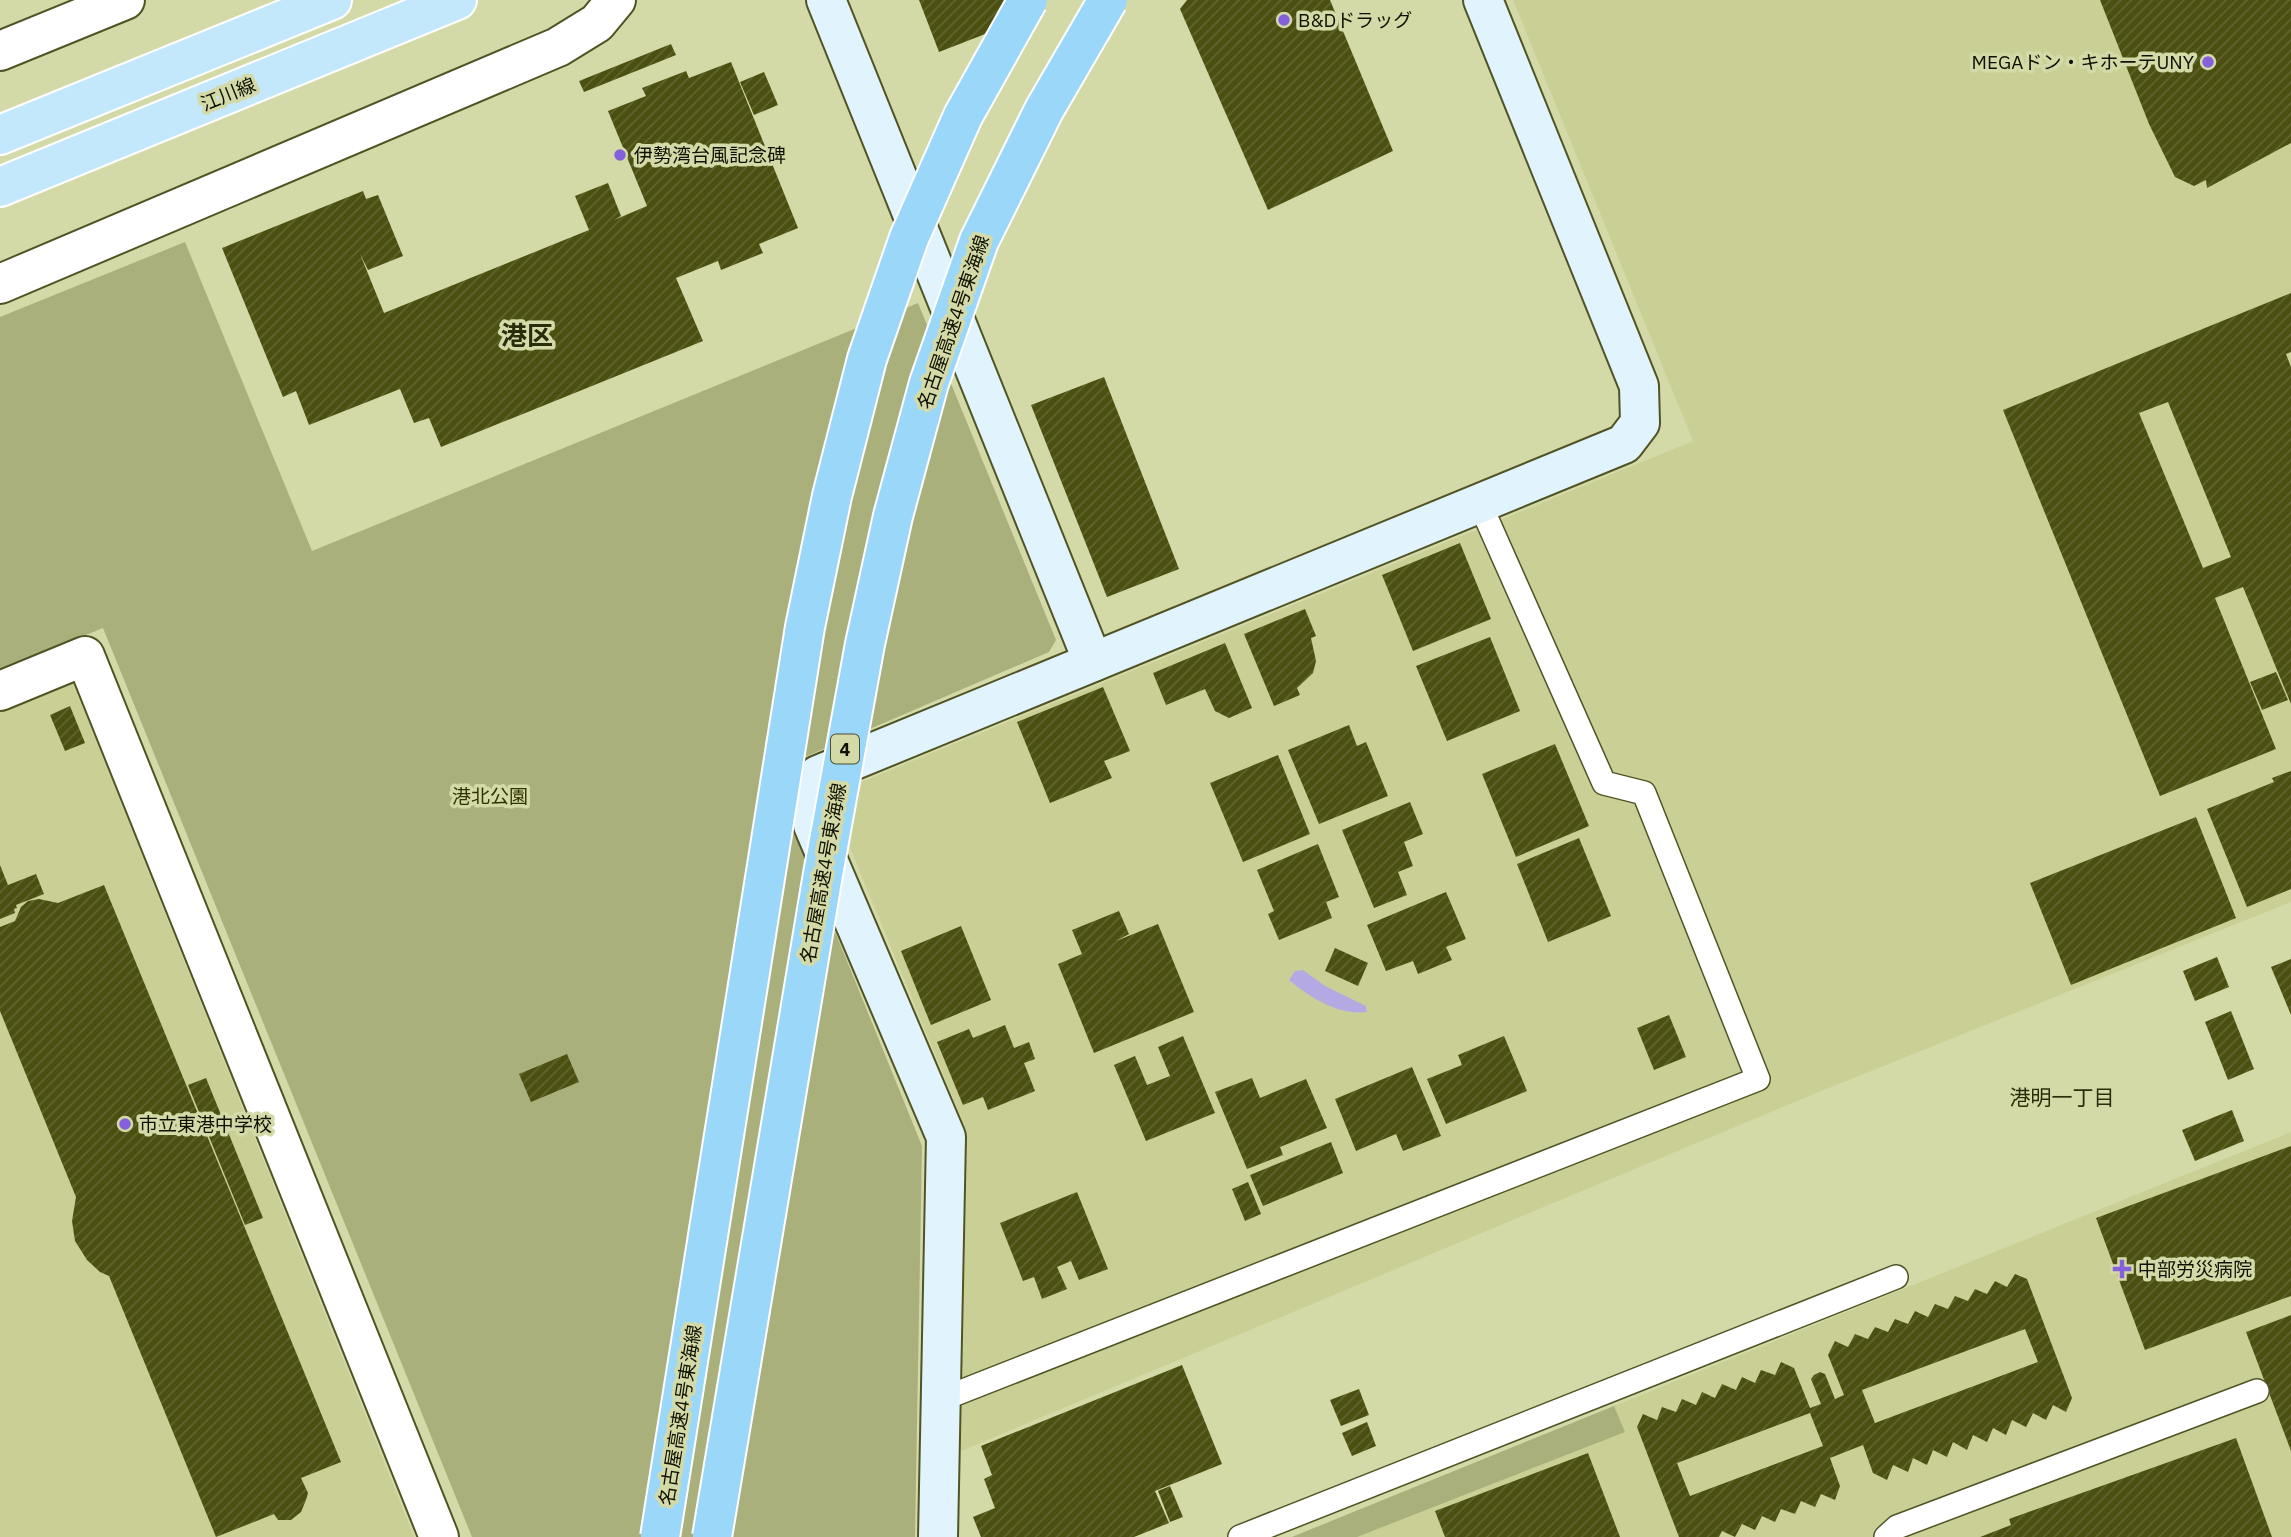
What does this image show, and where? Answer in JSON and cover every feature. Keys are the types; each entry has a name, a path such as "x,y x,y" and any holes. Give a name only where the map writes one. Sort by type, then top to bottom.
{"highway":[{"name":"名古屋高速4号東海線","path":"660,1537 805,626 832,496 867,359 909,238 963,117 1028,0"},
{"name":"名古屋高速4号東海線","path":"712,1537 822,874 864,644 893,516 929,383 979,242 1044,110 1108,0"}],"main road":[{"path":"0,135 332,0"},
{"name":"江川線","path":"0,187 457,0"}],"street":[{"path":"0,51 125,0"},
{"path":"0,284 558,47 597,23 616,0"},
{"path":"826,0 1093,662"},
{"path":"938,1537 946,1137 813,825 818,775 1624,444 1640,423 1639,386 1483,0"},
{"path":"0,691 85,656 439,1537"}],"lane":[{"path":"940,1400 1758,1079 1644,793 1604,783 1480,503"},
{"path":"1240,1537 1896,1277"},
{"path":"1886,1537 1897,1527 2257,1391"}],"shaded area":[{"path":"1513,0 2291,0 2291,902 1814,1094 961,1451 967,1132 839,821 849,787 1693,441"},
{"name":"市立東港中学校","path":"72,681 414,1537 0,1537 0,711"},
{"path":"1303,970 1325,986 1366,1006 1367,1012 1335,1008 1306,993 1289,980 1295,971"},
{"name":"中部労災病院","path":"2291,1132 2291,1537 1292,1537 1614,1406"}],"green space":[{"name":"港北公園","path":"185,242 312,551 918,303 1056,640 1049,652 793,762 791,823 922,1146 915,1537 472,1537 103,628 0,670 0,317"},
{"path":"1614,1406 1625,1432 1357,1537 1292,1537"}],"building":[{"path":"919,0 1022,0 1029,17 939,52"},
{"path":"1187,0 1330,0 1393,151 1268,210 1180,9"},
{"name":"MEGAドン・キホーテUNY","path":"2100,0 2291,0 2291,143 2207,188 2206,180 2194,186 2175,177 2149,124"},
{"path":"671,44 676,55 584,92 579,81"},
{"path":"731,62 798,228 759,244 763,253 721,270 718,261 676,278 703,341 441,447 429,418 414,423 400,389 309,425 296,391 283,397 222,248 363,191 366,199 378,195 403,256 368,270 360,254 384,313 589,230 575,196 608,183 621,216 614,220 647,206 608,111 646,96 642,88 686,71 689,78"},
{"path":"764,72 778,105 754,115 740,82"},
{"path":"2291,293 2291,352 2286,354 2291,367 2291,704 2243,587 2215,598 2276,749 2160,796 2003,410","holes":["2168,402 2231,557 2203,568 2139,413"]},
{"path":"1104,377 1179,569 1107,597 1031,405"},
{"path":"1460,543 1491,619 1413,651 1382,575"},
{"path":"1305,609 1316,636 1311,638 1316,661 1313,673 1297,688 1300,695 1274,706 1244,634"},
{"path":"1490,637 1520,711 1447,741 1416,666"},
{"path":"1225,643 1252,708 1229,718 1215,711 1205,689 1166,705 1153,673"},
{"path":"2276,672 2288,700 2262,710 2250,682"},
{"path":"1103,687 1130,751 1104,761 1112,778 1050,803 1017,722"},
{"path":"70,706 85,743 65,751 50,715"},
{"path":"1349,725 1357,746 1366,742 1388,796 1319,824 1288,750"},
{"path":"1555,744 1589,826 1516,857 1482,774"},
{"path":"1278,755 1310,834 1243,862 1210,783"},
{"path":"2291,771 2291,889 2247,907 2207,809 2274,782 2272,778"},
{"path":"1410,802 1423,834 1404,842 1413,866 1398,872 1407,895 1374,908 1342,830"},
{"path":"2196,817 2236,918 2071,985 2030,883"},
{"path":"1579,838 1611,916 1548,942 1517,864"},
{"path":"1318,844 1339,897 1326,902 1332,918 1279,940 1268,914 1274,911 1257,870"},
{"path":"0,865 8,885 36,874 44,894 16,905 15,913 0,919"},
{"path":"104,885 341,1462 301,1478 308,1493 301,1512 291,1520 278,1520 274,1514 216,1537 109,1276 87,1260 75,1241 72,1221 76,1197 0,1011 0,927 15,921 21,907 28,901 39,899 58,903"},
{"path":"1446,892 1466,939 1446,947 1452,960 1418,974 1413,961 1386,971 1367,925"},
{"path":"1119,911 1129,934 1116,941 1158,924 1194,1012 1094,1053 1058,964 1082,954 1072,930"},
{"path":"961,926 991,1000 931,1025 901,951"},
{"path":"1335,948 1368,963 1358,986 1325,971"},
{"path":"2217,957 2229,987 2195,1001 2183,971"},
{"path":"2291,959 2291,1015 2271,967"},
{"path":"2231,1011 2254,1069 2228,1080 2205,1022"},
{"path":"1669,1015 1686,1057 1654,1070 1637,1028"},
{"path":"1005,1025 1014,1048 1029,1042 1035,1059 1024,1063 1035,1091 988,1110 983,1097 963,1105 937,1042 969,1029 973,1038"},
{"path":"1183,1036 1215,1113 1146,1141 1114,1065 1135,1056 1147,1085 1170,1076 1158,1047"},
{"path":"1504,1036 1527,1091 1446,1124 1427,1079 1462,1065 1458,1055"},
{"path":"567,1054 579,1082 531,1102 519,1074"},
{"path":"1412,1067 1441,1136 1403,1151 1396,1134 1356,1151 1335,1099"},
{"path":"206,1078 263,1218 245,1225 188,1085"},
{"path":"1252,1078 1260,1098 1306,1079 1327,1128 1280,1147 1283,1155 1247,1169 1215,1092"},
{"path":"2232,1110 2244,1141 2195,1161 2182,1130"},
{"path":"1331,1142 1343,1173 1263,1206 1250,1175"},
{"path":"2291,1146 2291,1296 2145,1350 2096,1218"},
{"path":"1248,1182 1261,1214 1245,1221 1232,1189"},
{"path":"1077,1192 1108,1269 1079,1280 1071,1261 1057,1267 1067,1289 1042,1299 1034,1277 1023,1281 1000,1223"},
{"path":"2015,1274 2027,1279 2072,1398 2066,1412 2053,1405 2046,1420 2033,1413 2026,1427 2012,1420 2006,1435 1993,1428 1987,1442 1973,1435 1967,1450 1953,1442 1947,1457 1933,1450 1927,1465 1913,1458 1908,1472 1893,1465 1887,1480 1873,1473 1863,1445 1830,1458 1840,1486 1835,1500 1821,1494 1815,1507 1801,1501 1795,1514 1781,1509 1775,1522 1762,1516 1755,1530 1742,1524 1735,1537 1722,1531 1719,1537 1679,1537 1637,1427 1643,1414 1657,1420 1662,1407 1676,1412 1682,1399 1696,1405 1702,1392 1715,1398 1722,1384 1736,1390 1742,1377 1755,1383 1761,1370 1775,1375 1781,1362 1794,1368 1810,1408 1821,1404 1811,1379 1820,1372 1825,1374 1835,1399 1844,1395 1828,1355 1835,1341 1848,1347 1855,1334 1868,1339 1875,1327 1888,1332 1895,1319 1908,1324 1915,1311 1928,1317 1935,1304 1948,1309 1955,1296 1968,1301 1975,1289 1987,1294 1995,1281 2007,1287","holes":["2025,1329 2038,1362 1875,1423 1862,1390","1810,1413 1823,1446 1690,1496 1677,1463"]},
{"path":"2291,1315 2291,1451 2246,1332"},
{"path":"1182,1365 1222,1464 1155,1491 1169,1523 1134,1537 981,1537 973,1517 995,1508 984,1479 992,1475 981,1446"},
{"path":"1359,1389 1369,1415 1341,1426 1330,1400"},
{"path":"1367,1422 1376,1446 1352,1456 1342,1433"},
{"path":"2236,1438 2272,1537 1980,1537 2011,1525 2009,1519"},
{"path":"1588,1453 1620,1537 1445,1537 1435,1511"},
{"path":"1170,1486 1183,1517 1170,1522 1158,1491"}],"place":[{"name":"B&Dドラッグ","path":"1284,20"},
{"name":"MEGAドン・キホーテUNY","path":"2208,62"},
{"name":"伊勢湾台風記念碑","path":"620,155"},
{"name":"市立東港中学校","path":"125,1124"},
{"name":"中部労災病院","path":"2122,1269"}],"district":[{"name":"港区","path":"527,335"},
{"name":"港明一丁目","path":"2062,1097"}]}
